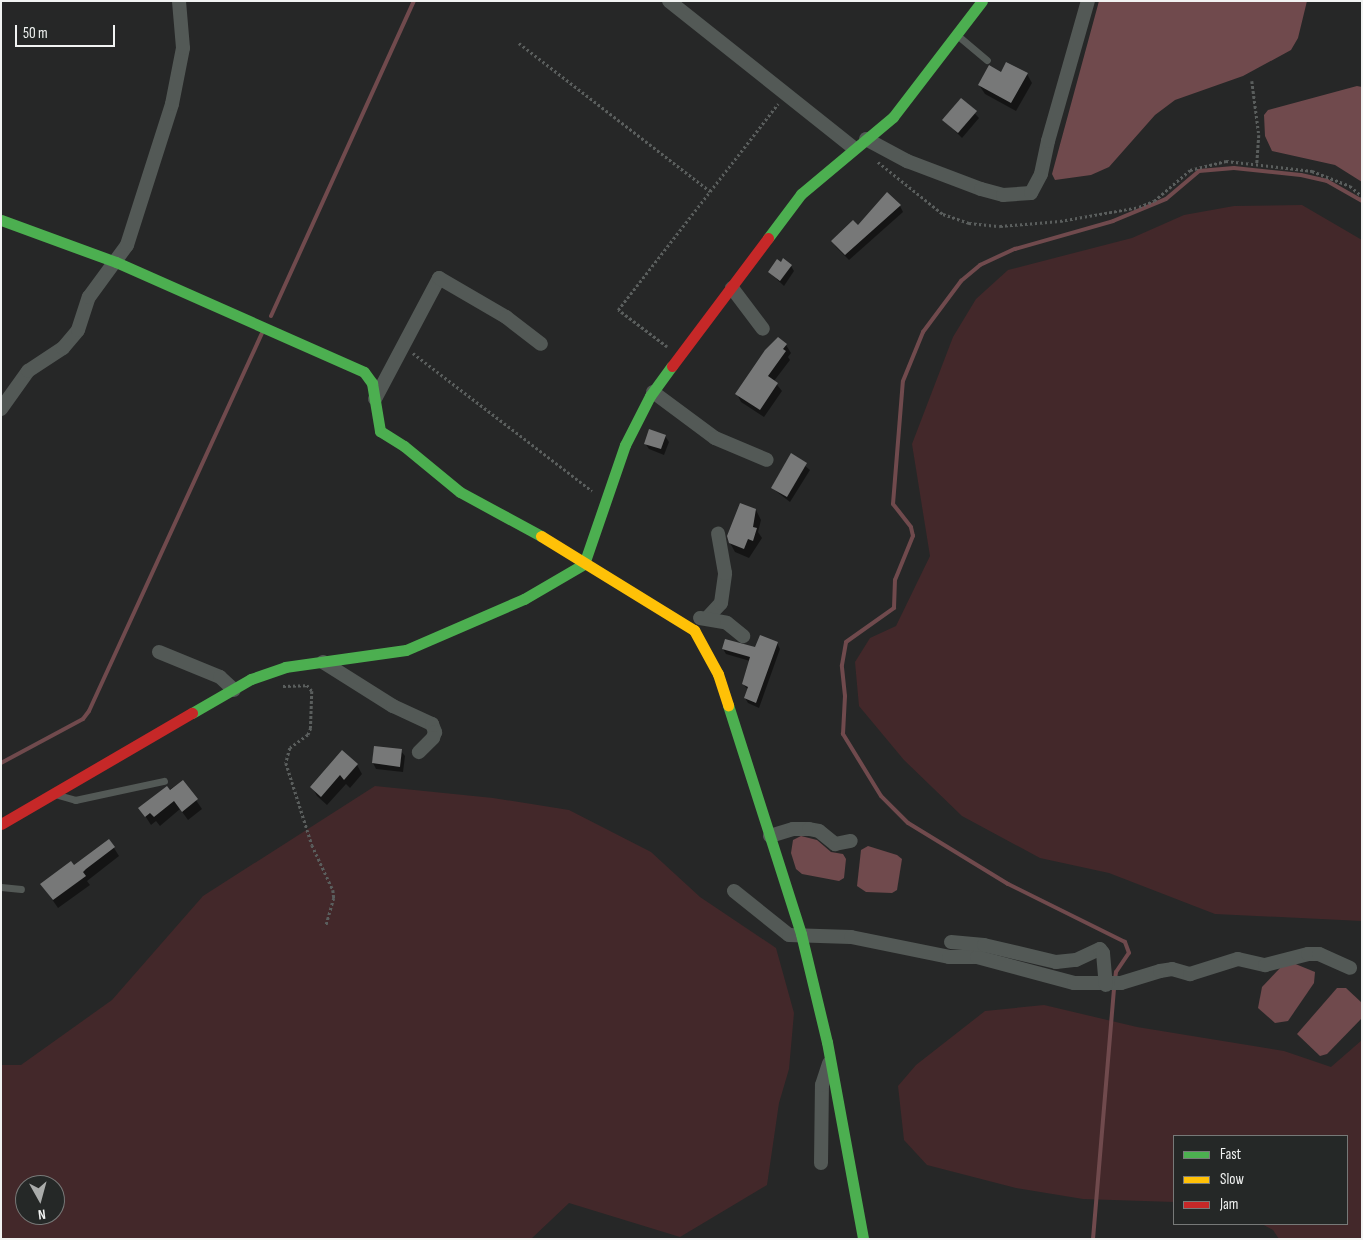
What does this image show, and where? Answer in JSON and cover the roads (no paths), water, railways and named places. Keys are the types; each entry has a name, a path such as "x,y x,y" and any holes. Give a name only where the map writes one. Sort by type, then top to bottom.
{"street":[{"path":"1,409 28,371 63,348 78,330 89,297 116,262 138,220 172,104 183,48 179,1"},
{"path":"669,1 854,148"},
{"path":"1,824 53,792 251,679 285,667 406,650 524,599 584,564 625,445 653,392 801,194 854,148 894,117 982,1"},
{"path":"866,139 908,162 981,189 1004,195 1031,193 1041,174 1048,141 1088,1"},
{"path":"1,220 116,262 364,372 372,383 380,431 404,446 460,492 514,520 584,564 690,626 708,651 718,674 801,934 830,1060 863,1239"},
{"path":"375,399 439,278 506,317 541,344"},
{"path":"732,288 763,329"},
{"path":"653,392 715,438 767,460"},
{"path":"708,617 720,603 725,573 718,534"},
{"path":"690,626 699,618 708,617 727,623 743,636"},
{"path":"159,652 220,677 234,690"},
{"path":"323,662 393,706 432,724 435,732 433,738 419,752"},
{"path":"770,836 793,829 809,829 818,831 835,844 851,841"},
{"path":"734,890 789,935 801,934 890,943 950,957 993,960 1049,978 1106,985 1172,969 1190,974 1238,959 1265,965 1308,954 1319,954 1350,968"},
{"path":"951,942 984,945 1056,962 1076,960 1100,949 1103,953 1106,985"},
{"path":"821,1163 822,1085 830,1060"}],"lane":[{"path":"956,35 987,60"},
{"path":"53,792 65,800 75,800 164,781"},
{"path":"1,887 21,889"}],"waterway":[{"path":"271,316 414,1"},
{"path":"1115,980 1116,972 1129,953 1125,942 1008,884 908,823 881,796 843,734 845,696 842,665 846,642 894,608 895,580 913,536 911,527 893,504 903,381 923,332 961,281 980,265 1015,249 1113,221 1166,199 1199,171 1234,168 1301,175 1327,181 1362,201"},
{"path":"1,763 83,719 89,711 262,334"},
{"path":"1093,1239 1114,987"}]}
